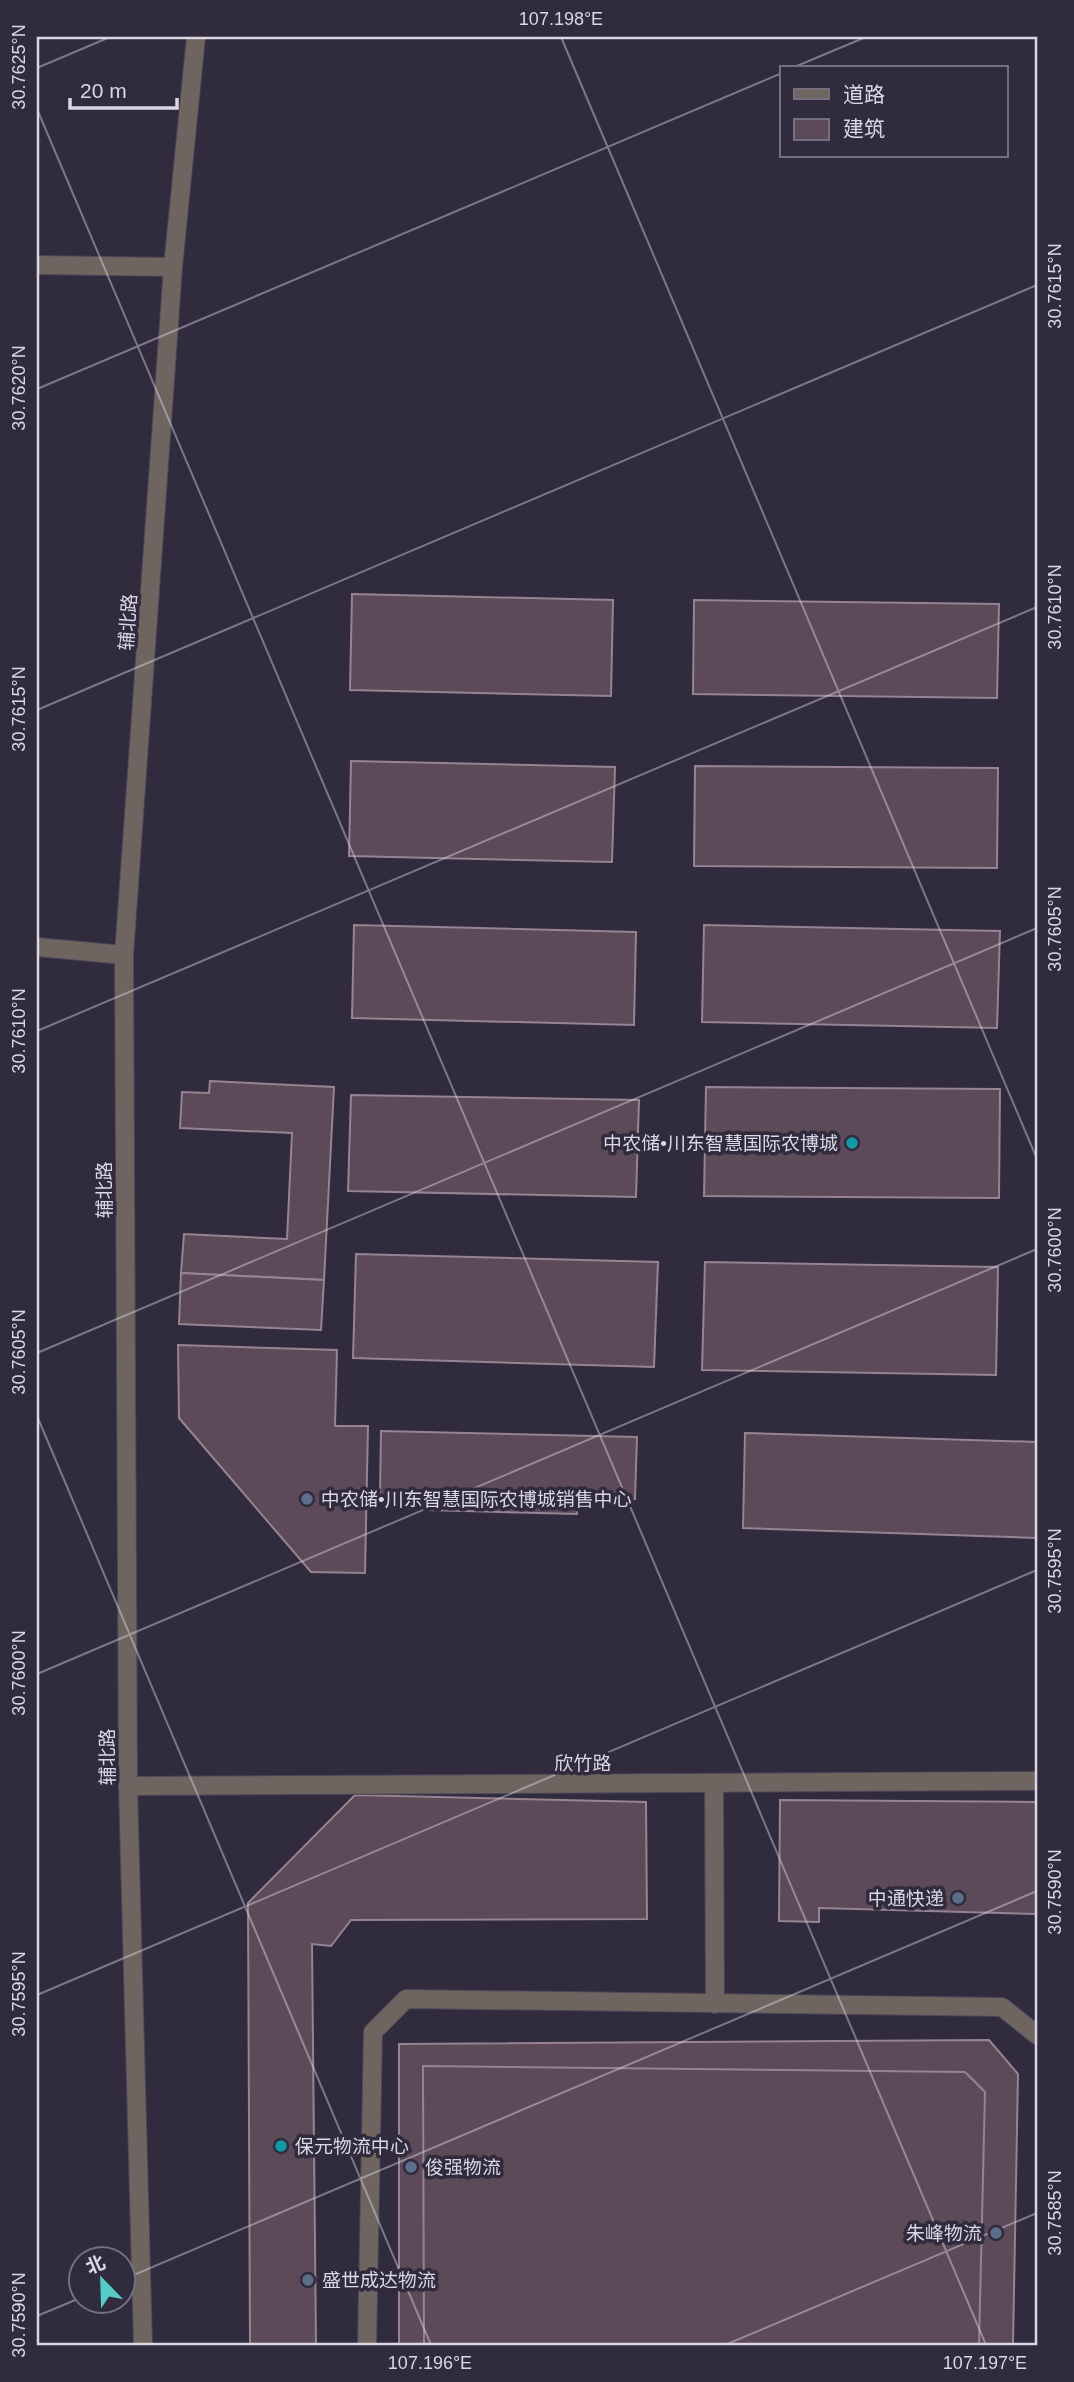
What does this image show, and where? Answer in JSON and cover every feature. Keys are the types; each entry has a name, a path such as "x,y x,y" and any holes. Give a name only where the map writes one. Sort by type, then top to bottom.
{"street":[{"name":"辅北路","path":"143,2345 128,1786 124,955 173,267 196,37"},
{"path":"37,265 173,267"},
{"path":"37,947 124,955"},
{"name":"欣竹路","path":"128,1786 1037,1781"},
{"path":"714,1783 715,2004"},
{"path":"367,2345 373,2032 407,1999 1002,2007 1037,2035"}],"building":[{"path":"352,594 613,600 611,696 350,690"},
{"path":"694,600 999,604 997,698 693,694"},
{"path":"351,761 615,767 612,862 349,856"},
{"path":"695,766 998,768 997,868 694,866"},
{"path":"354,925 636,932 634,1025 352,1018"},
{"path":"704,925 1000,931 997,1028 702,1022"},
{"path":"210,1081 334,1087 324,1280 181,1273 184,1234 287,1239 292,1133 180,1128 182,1092 209,1093"},
{"name":"中农储•川东智慧国际农博城","path":"706,1087 1000,1089 999,1198 704,1196"},
{"name":"中农储•川东智慧国际农博城","path":"351,1095 639,1100 636,1197 348,1191"},
{"path":"356,1254 658,1262 654,1367 353,1358"},
{"path":"705,1262 998,1267 996,1375 702,1370"},
{"path":"181,1273 324,1280 321,1330 179,1324"},
{"name":"中农储•川东智慧国际农博城销售中心","path":"178,1345 337,1350 335,1426 368,1426 365,1573 311,1572 179,1418"},
{"path":"381,1431 637,1437 635,1499 578,1497 577,1514 427,1510 427,1496 380,1495"},
{"path":"745,1433 1037,1442 1037,1538 743,1528"},
{"name":"保元物流中心","path":"355,1795 646,1802 647,1919 351,1920 331,1946 312,1944 316,2345 250,2345 248,1903"},
{"path":"780,1800 1037,1802 1037,1914 819,1908 819,1922 779,1921"},
{"path":"989,2040 1018,2074 1013,2345 399,2345 399,2044"},
{"path":"423,2066 965,2072 985,2092 979,2345 424,2345"}],"place":[{"name":"中农储•川东智慧国际农博城","path":"852,1143"},
{"name":"中农储•川东智慧国际农博城销售中心","path":"307,1499"},
{"name":"中通快递","path":"958,1898"},
{"name":"保元物流中心","path":"281,2146"},
{"name":"俊强物流","path":"411,2167"},
{"name":"朱峰物流","path":"996,2233"},
{"name":"盛世成达物流","path":"308,2280"}]}
